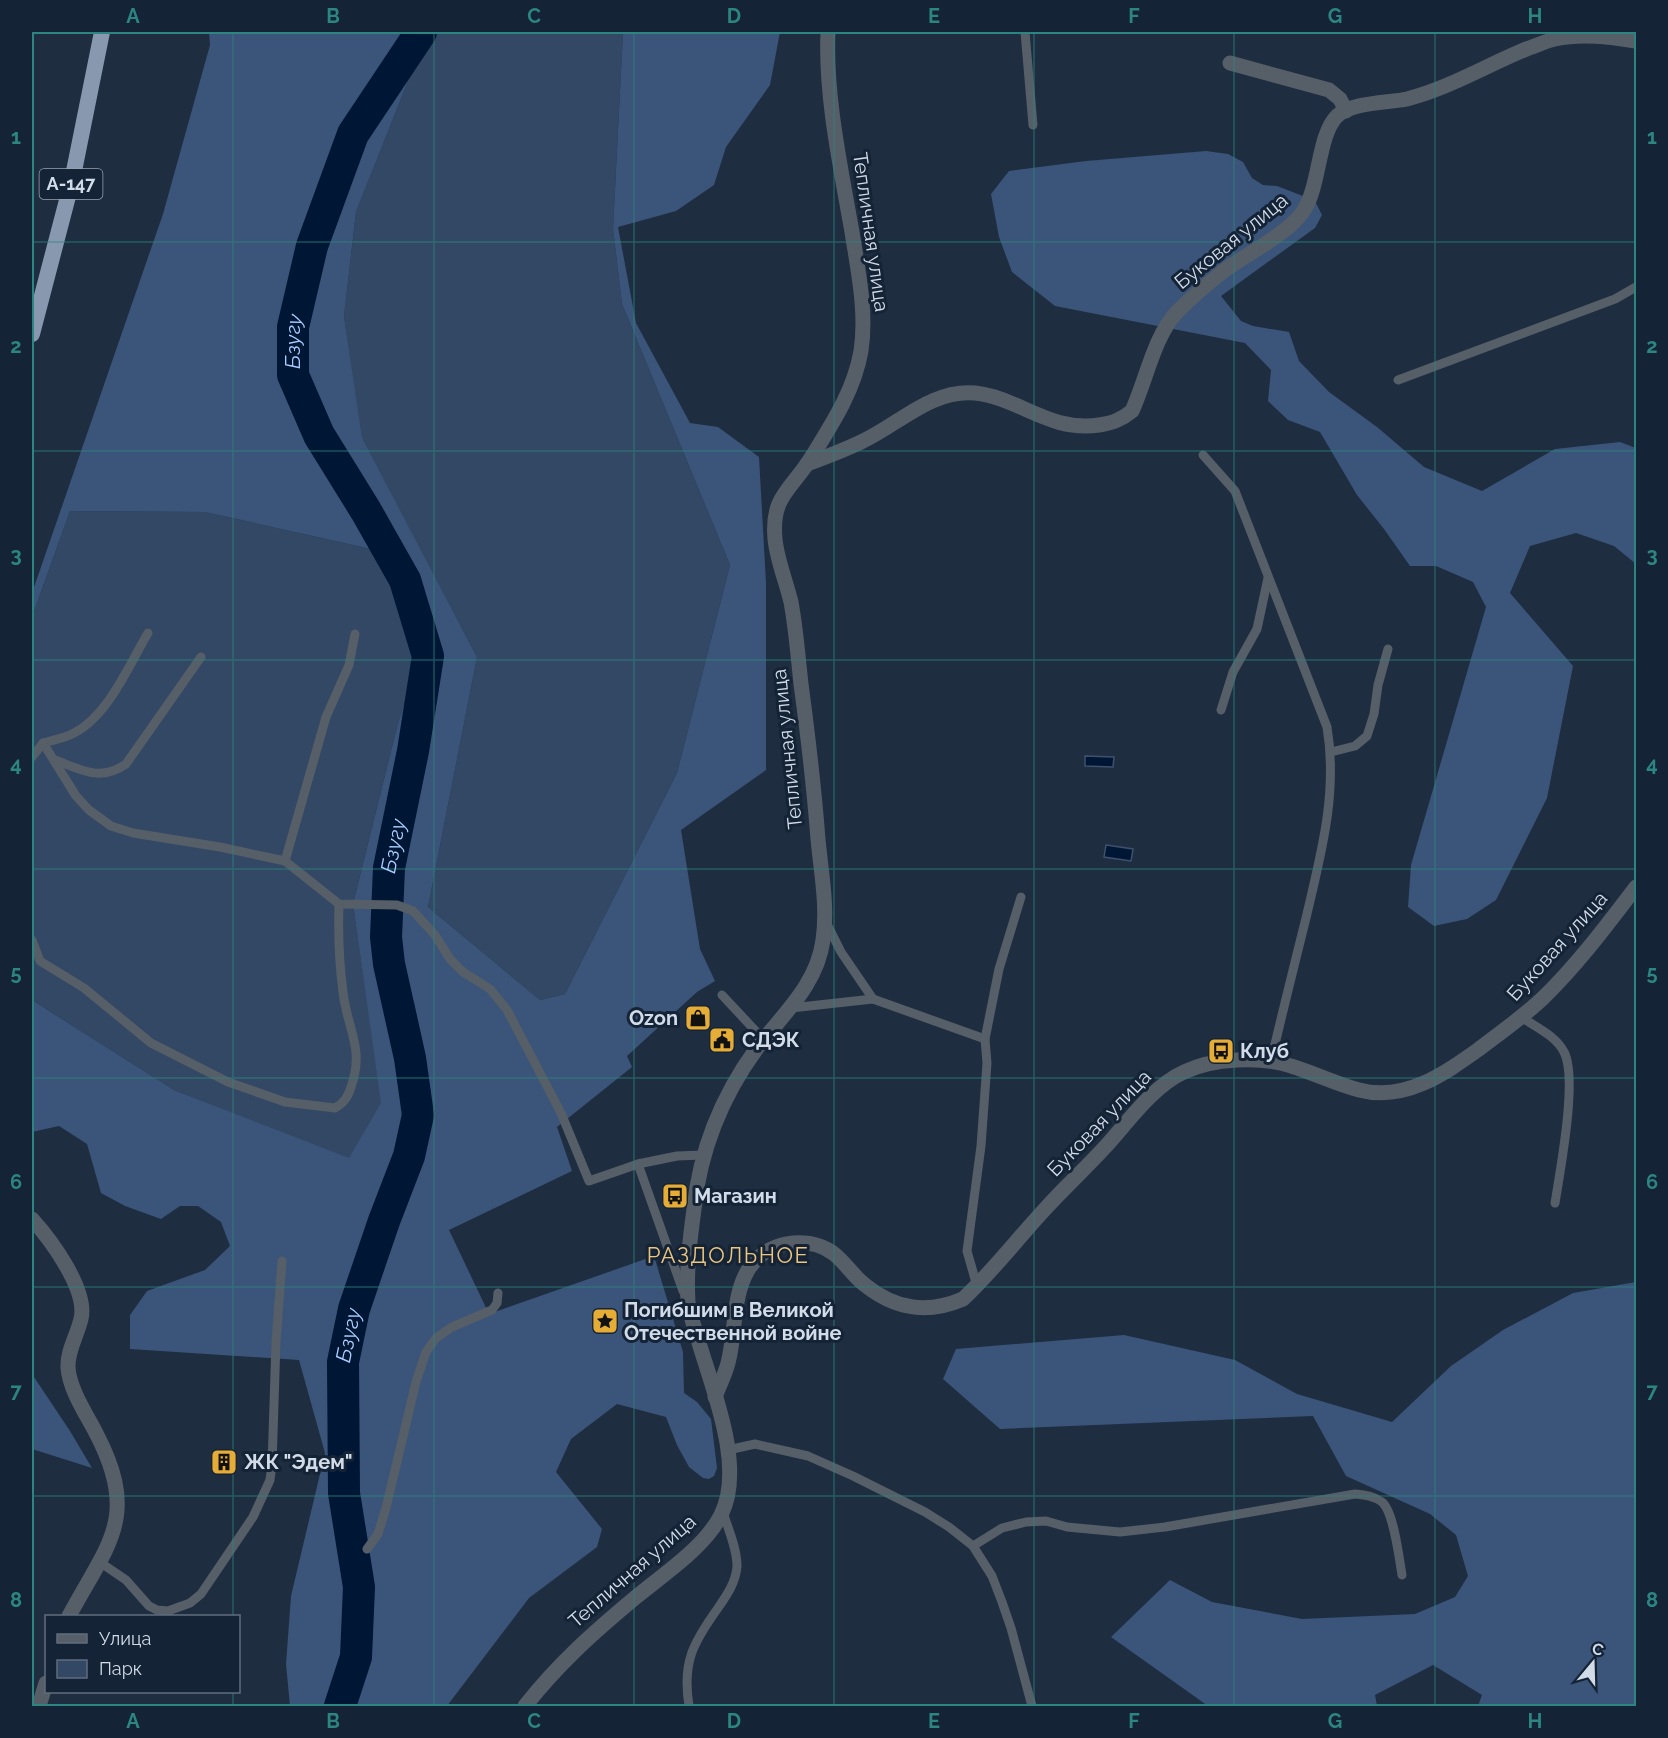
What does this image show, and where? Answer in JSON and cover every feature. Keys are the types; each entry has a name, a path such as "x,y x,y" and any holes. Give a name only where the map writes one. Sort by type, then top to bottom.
{"highway":[{"name":"А-147","path":"32,334 72,181 102,32"}],"street":[{"name":"Тепличная улица","path":"525,1707 548,1677 575,1649 706,1538 723,1512 729,1494 731,1477 728,1450 688,1304 694,1203 703,1155 716,1116 745,1067 814,974 823,947 825,922 813,780 795,630 791,603 775,544 775,519 779,502 807,464 847,398 857,372 862,343 860,278 836,133 827,54 828,32"},
{"path":"1230,63 1329,90 1340,99 1346,111 1408,99 1554,39 1582,35 1636,41"},
{"name":"Буковая улица","path":"807,464 864,441 940,397 956,394 975,393 994,398 1047,420 1066,425 1086,427 1121,420 1132,411 1162,335 1177,313 1221,273 1288,226 1305,208 1330,125 1337,116 1346,111"},
{"name":"Буковая улица","path":"715,1397 728,1364 741,1286 754,1263 776,1246 798,1242 813,1244 832,1252 865,1285 883,1298 909,1307 930,1309 947,1306 963,1299 1045,1209 1164,1085 1182,1073 1198,1066 1221,1062 1270,1061 1378,1094 1421,1086 1450,1070 1543,998 1606,927 1636,887"},
{"path":"32,1219 74,1280 81,1317 69,1358 71,1382 108,1457 116,1483 117,1522 101,1563 70,1615"},
{"path":"39,1707 45,1686"}],"lane":[{"path":"1025,32 1033,125"},
{"path":"1398,380 1615,299 1636,287"},
{"path":"1203,455 1235,491 1327,727 1331,752 1330,804 1319,863 1270,1061"},
{"path":"1221,710 1233,672 1257,629 1268,578"},
{"path":"32,757 43,743 73,734 89,723 104,707 148,633"},
{"path":"285,861 327,717 349,666 355,634"},
{"path":"1331,752 1355,746 1367,736 1388,649"},
{"path":"55,760 92,773 104,774 115,771 126,764 201,657"},
{"path":"43,743 76,796 89,810 111,826 132,833 220,847 285,861 339,904 397,904 413,911 435,935 450,959 463,972 490,989 498,998 531,1053 561,1113 589,1181 638,1164 677,1156 703,1155"},
{"path":"976,1286 967,1251 981,1146 987,1063 985,1039 999,969 1021,897"},
{"path":"32,940 40,960 84,988 151,1043 228,1082 285,1102 335,1108 342,1104 348,1096 357,1062 357,1047 344,1000 340,972 339,904"},
{"path":"825,922 841,952 873,999"},
{"path":"722,995 764,1040"},
{"path":"791,1008 873,999 985,1039"},
{"path":"1521,1017 1551,1037 1563,1050 1569,1063 1564,1150 1555,1203"},
{"path":"638,1164 688,1304"},
{"path":"101,1563 126,1580 149,1606 157,1610 168,1611 178,1608 190,1603 201,1594 253,1517 270,1480 272,1465 276,1342 282,1262"},
{"path":"367,1549 378,1534 386,1508 416,1382 426,1352 436,1338 452,1327 492,1310 497,1303 498,1293"},
{"path":"728,1450 755,1444 808,1456 925,1512 973,1546 992,1576 1005,1611 1032,1707"},
{"path":"973,1546 1002,1528 1026,1522 1046,1521 1067,1527 1120,1532 1166,1527 1355,1494 1371,1496 1384,1503 1390,1515 1402,1575"},
{"path":"689,1707 685,1684 690,1654 707,1623 730,1591 737,1568 736,1556 723,1512"}],"green space":[{"path":"436,32 623,32 613,229 622,304 730,565 677,773 565,994 540,1000 428,907 477,657 361,438 344,316 356,212 416,61"},
{"path":"70,511 205,512 389,553 428,628 397,727 353,904 382,1103 350,1159 174,1090 32,1000 32,617"}],"shaded area":[{"path":"209,32 419,32 416,61 356,212 344,316 362,438 477,657 428,907 540,1000 565,994 677,773 730,565 622,304 613,229 623,32 780,32 770,85 726,147 714,185 676,211 618,227 636,323 690,423 718,427 759,457 766,583 766,770 681,830 700,949 715,981 697,992 627,1056 632,1067 557,1127 572,1171 449,1230 489,1314 654,1256 683,1352 684,1393 697,1402 711,1419 717,1468 714,1476 709,1479 703,1478 689,1467 666,1417 617,1404 571,1439 556,1472 602,1529 597,1547 529,1598 447,1706 290,1706 286,1664 291,1596 325,1453 299,1360 130,1349 130,1315 147,1291 205,1270 230,1246 221,1222 198,1206 180,1206 161,1219 125,1206 101,1193 87,1144 59,1126 32,1132 32,1000 174,1090 349,1158 381,1103 353,904 397,727 428,628 389,553 205,512 70,511 32,617 32,593 163,214 210,45"},
{"path":"1206,151 1228,154 1243,162 1252,178 1263,185 1277,186 1303,196 1316,203 1322,215 1315,228 1221,296 1241,321 1253,326 1289,332 1299,361 1329,392 1377,427 1424,467 1482,491 1555,449 1620,442 1636,448 1636,564 1614,546 1576,533 1530,546 1510,593 1573,666 1547,798 1496,900 1467,919 1434,926 1408,907 1411,865 1486,607 1473,582 1436,566 1410,566 1357,495 1320,432 1288,420 1268,401 1271,370 1245,343 1055,306 1012,272 999,237 991,194 1009,171 1086,161"},
{"path":"1085,756 1114,757 1113,767 1085,766"},
{"path":"1106,845 1133,849 1131,861 1104,857"},
{"path":"1636,1282 1636,1706 1478,1706 1482,1695 1433,1665 1375,1695 1377,1706 1208,1706 1111,1637 1170,1580 1212,1602 1302,1619 1415,1614 1455,1597 1468,1576 1456,1535 1430,1514 1346,1476 1313,1416 1000,1429 943,1379 956,1349 1124,1335 1235,1360 1297,1394 1392,1422 1451,1366 1503,1330 1573,1293"},
{"path":"32,1374 70,1431 92,1468 32,1449"}],"waterway":[{"name":"Бзугу","path":"340,1706 356,1657 359,1587 344,1493 343,1362 354,1309 409,1156 418,1115 410,1058 389,964 386,937 389,868 413,751 428,656 405,580 319,435 293,375 293,327 312,246 353,134 421,32"}],"place":[{"name":"Ozon","path":"698,1018"},
{"name":"СДЭК","path":"722,1040"},
{"name":"Клуб","path":"1221,1051"},
{"name":"Магазин","path":"675,1196"},
{"name":"Погибшим в Великой Отечественной войне","path":"605,1321"},
{"name":"ЖК \"Эдем\"","path":"224,1462"}],"district":[{"name":"РАЗДОЛЬНОЕ","path":"728,1255"}]}
